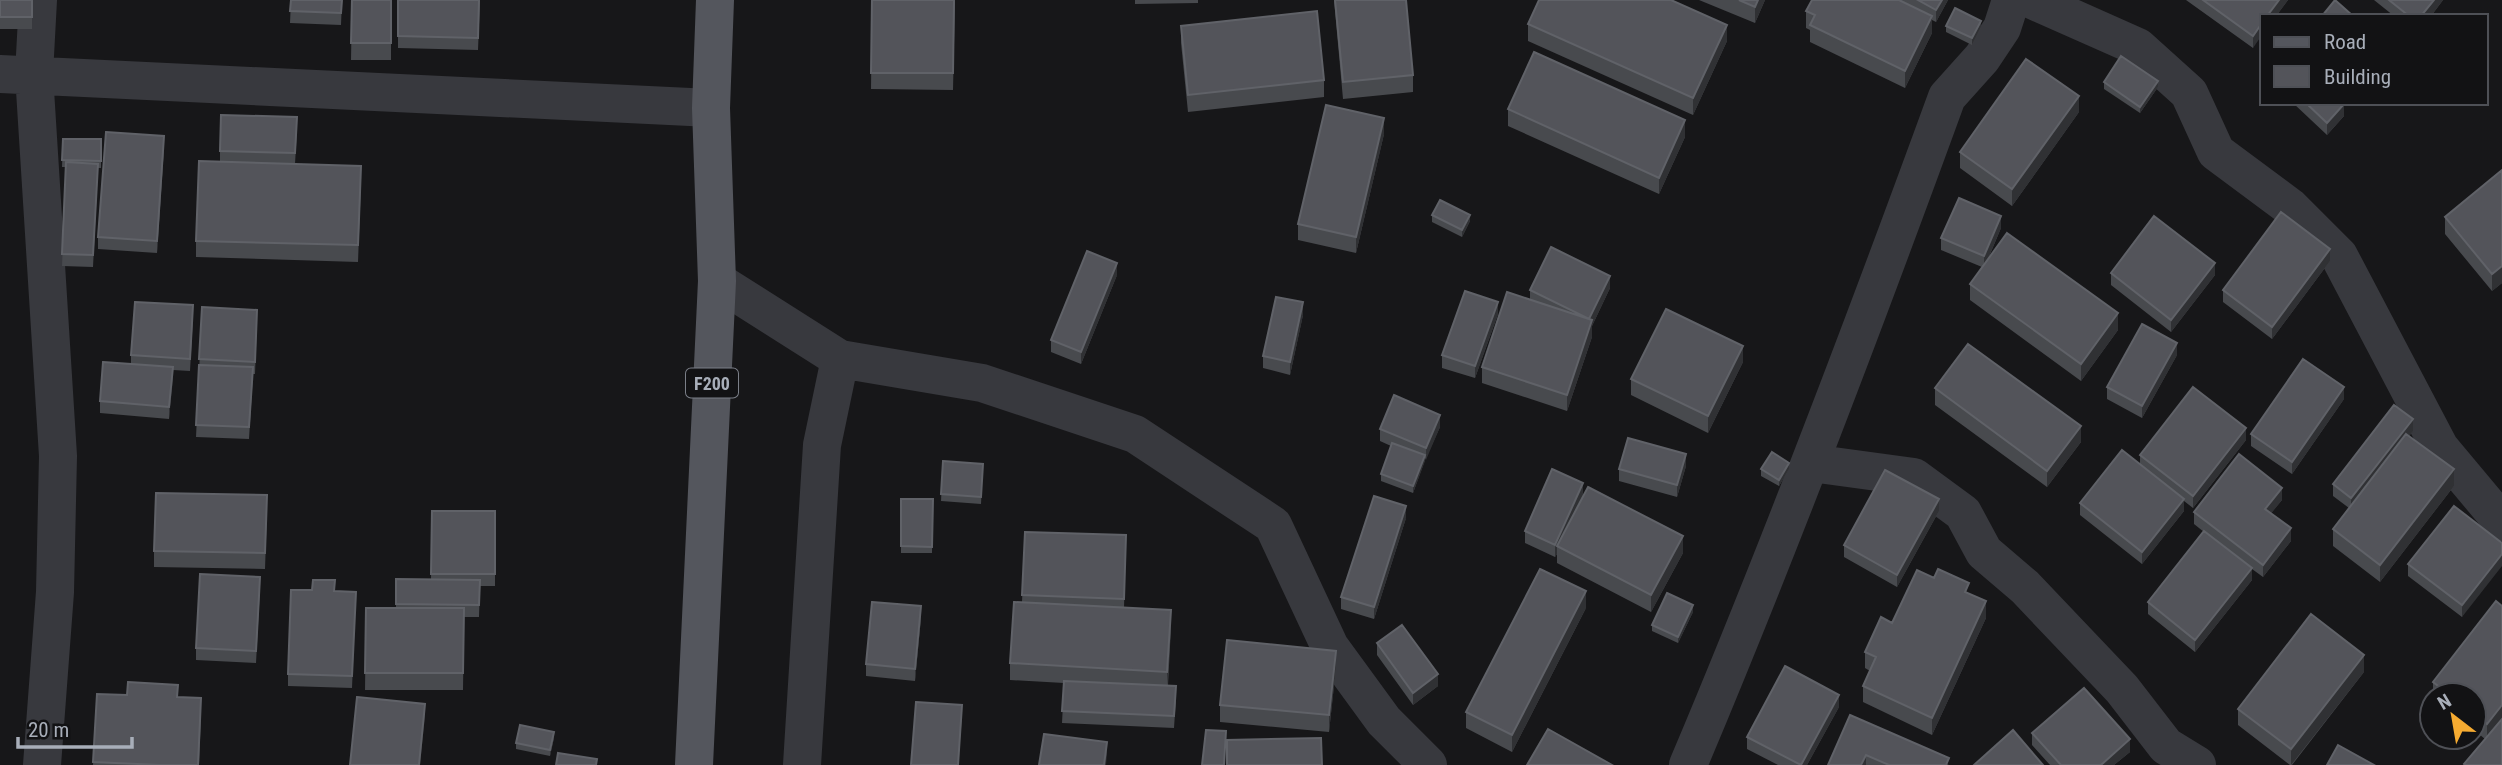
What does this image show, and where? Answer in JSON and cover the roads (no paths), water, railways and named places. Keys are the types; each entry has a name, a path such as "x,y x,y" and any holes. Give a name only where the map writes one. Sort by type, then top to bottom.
{"main road":[{"name":"F200","path":"694,765 717,281 711,108 715,0"}],"street":[{"path":"38,0 17,74 58,456 55,592 42,765"},
{"path":"1688,765 1811,463 1947,97 1982,58 2003,28 2011,0"},
{"path":"2032,0 2138,47 2189,93 2217,152 2290,207 2339,256 2440,448 2502,522"},
{"path":"17,74 711,108"},
{"path":"717,281 840,359 982,383 1135,435 1273,526 1330,648 1384,721 1428,765"},
{"path":"802,765 822,444 840,359"},
{"path":"1811,463 1914,477 1964,513 1984,552 2025,587 2122,689 2166,747 2197,765"}]}
